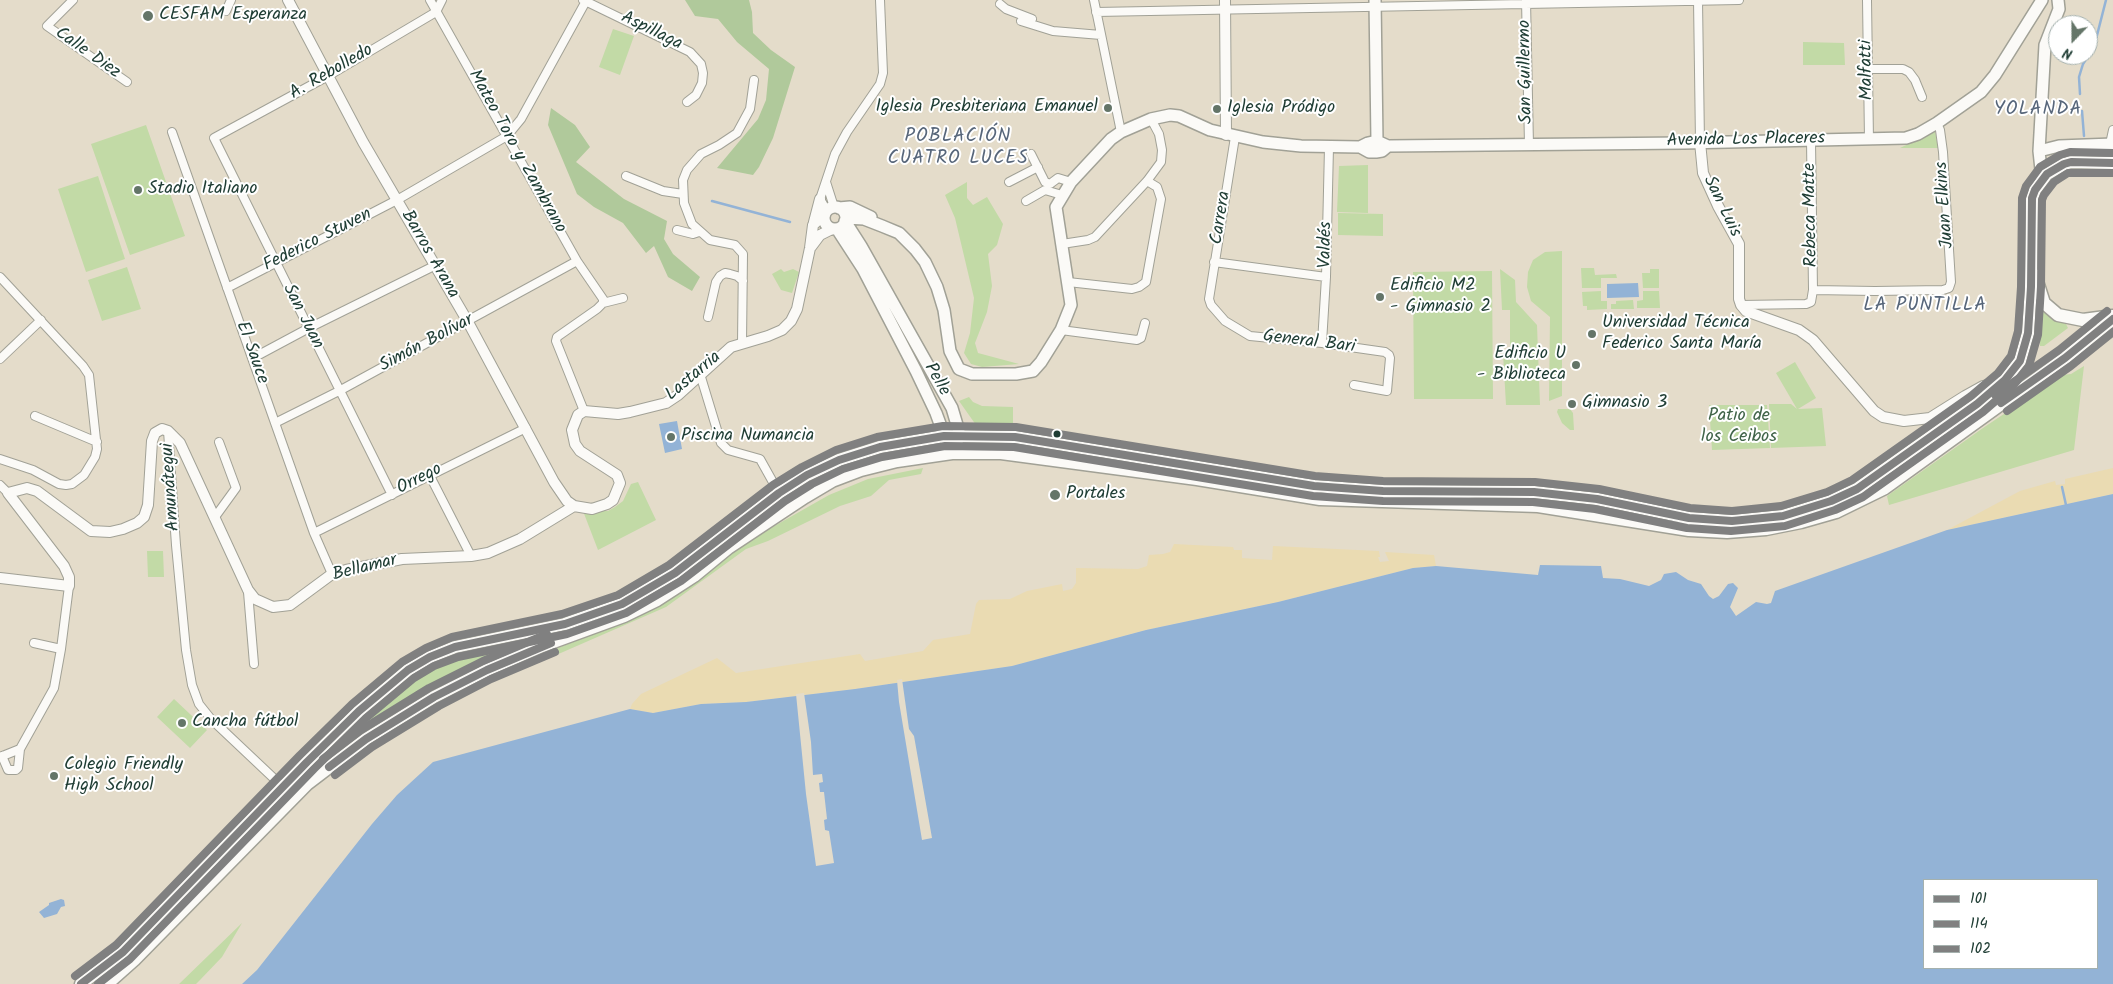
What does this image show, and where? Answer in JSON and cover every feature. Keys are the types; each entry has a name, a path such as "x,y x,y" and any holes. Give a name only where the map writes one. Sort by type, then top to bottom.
{"main road":[{"name":"Avenida Los Placeres","path":"840,224 864,219 906,238 925,262 937,287 944,310 950,351 956,364 965,372 972,374 1016,374 1033,370 1041,362 1061,330 1071,305 1056,207 1062,195 1071,182 1111,138 1151,119 1170,115 1179,116 1210,130 1230,136 1281,145 1329,147 1360,147 1368,143 1529,145 1906,138 1918,134 1937,123 1982,92 1995,75 2042,0"},
{"path":"2042,179 2039,151 2045,46 2059,9 2058,0"},
{"path":"1375,3 1383,144"},
{"path":"2039,151 2059,146 2112,144"},
{"path":"80,984 123,952 359,711 418,663 455,647 565,624 595,615 630,600 675,573 779,492 807,475 839,460 880,447 944,436 1015,437 1314,486 1384,491 1534,492 1597,499 1689,518 1740,521 1765,519 1801,512 1831,501 1857,489 1977,404 2005,380 2020,361 2028,333 2032,265 2032,198 2042,179 2052,170 2070,162 2113,163"},
{"name":"Avenida Los Placeres","path":"831,210 850,207 882,226"},
{"path":"831,210 845,214 840,224 826,224 831,210"},
{"name":"Pelle","path":"840,224 861,246 952,408 960,435"},
{"name":"Pelle","path":"840,224 916,370 952,453"},
{"path":"861,246 863,229 868,226 882,226"},
{"path":"2032,265 2044,303 2058,315 2083,320 2113,317"},
{"path":"107,984 134,960 307,784 366,739 434,697 487,670 542,646 624,616 656,600 694,576 728,548 832,481 861,470 897,461 952,453 1001,453 1197,479 1320,499 1538,506 1689,530 1727,532 1766,529 1801,522 1827,514 1852,505 1885,488 2065,358 2113,317"},
{"path":"952,453 960,435"}],"street":[{"name":"Calle Diez","path":"73,0 47,26 127,82"},
{"path":"226,11 231,0"},
{"name":"Barros Arana","path":"288,0 397,200 468,322 554,482 567,501 574,506"},
{"name":"Mateo Toro y Zambrano","path":"430,0 577,261 603,299 603,303"},
{"path":"436,12 442,0"},
{"path":"831,210 820,199 835,154 847,132 880,84 884,64 880,0"},
{"path":"1094,0 1121,132"},
{"path":"1096,12 1225,5 1739,0"},
{"name":"Malfatti","path":"1867,0 1869,140"},
{"name":"Aspillaga","path":"584,1 690,52 701,64 703,72 702,83 696,95 687,102"},
{"name":"Federico Stuven","path":"227,288 397,200 507,136 521,119 584,1"},
{"name":"San Luis","path":"1698,1 1700,142 1703,173 1718,206 1739,244 1740,306"},
{"name":"San Guillermo","path":"1526,2 1529,145"},
{"path":"1000,4 1006,9 1065,31"},
{"path":"1225,5 1230,136"},
{"name":"A. Rebolledo","path":"214,138 328,76 436,12"},
{"path":"1021,21 1047,30 1101,35"},
{"path":"1868,69 1903,69 1909,72 1915,80 1922,96"},
{"path":"742,343 743,254 741,249 735,245 710,240 699,232 686,212 683,180 687,170 694,161 710,148 728,140 737,133 750,109 754,80"},
{"path":"1062,244 1095,237 1147,181 1163,156 1159,134 1151,119"},
{"name":"Juan Elkins","path":"1813,290 1876,291 1943,290 1949,288 1951,282 1943,152 1940,130 1937,123"},
{"path":"2112,144 2113,130"},
{"name":"El Sauce","path":"172,132 314,533 332,574"},
{"name":"Carrera","path":"1209,299 1230,136"},
{"name":"San Juan","path":"214,138 392,495"},
{"name":"Rebeca Matte","path":"1811,141 1813,290"},
{"name":"Valdés","path":"1322,343 1326,277 1329,147"},
{"path":"1031,154 1047,184 1058,178 1071,182"},
{"path":"1009,182 1038,167"},
{"path":"626,176 663,192 683,194"},
{"path":"1068,282 1132,289 1140,287 1146,282 1160,199 1156,187 1147,181"},
{"path":"826,182 831,210"},
{"path":"1026,201 1045,190 1062,195"},
{"name":"Lastarria","path":"584,411 618,414 666,404 731,347 782,330 791,321 797,309 813,225 820,199"},
{"path":"813,225 831,210"},
{"path":"810,248 820,235 840,224"},
{"path":"677,230 693,234 699,232"},
{"name":"Simón Bolívar","path":"275,422 339,391 577,261"},
{"path":"1214,262 1326,277"},
{"path":"253,358 308,328 434,266"},
{"path":"708,317 716,282 720,276 725,273 730,274 743,281"},
{"path":"0,277 42,320 89,375 97,442 97,449 92,462 84,475 72,484 59,484 33,470 0,459"},
{"path":"1740,306 1806,304 1811,302 1813,290"},
{"path":"574,506 592,509 607,504 612,500 620,483 617,475 580,451 575,444 573,438 574,424 578,414 584,411 556,336 597,310 603,303 623,298"},
{"name":"General Bari","path":"1209,299 1216,313 1250,336 1322,343 1385,352 1388,355 1390,358 1387,390 1354,385"},
{"path":"1740,306 1752,314 1799,330 1813,340 1874,411 1883,417 1904,421 1918,421 1930,418 1983,386 2005,380"},
{"path":"0,358 42,320"},
{"path":"1061,330 1137,340 1141,338 1145,322"},
{"path":"700,374 721,443 728,450 760,459 779,492"},
{"path":"35,416 97,442"},
{"name":"Orrego","path":"314,533 526,428"},
{"name":"Amunátegui","path":"8,493 27,488 37,491 91,531 110,532 124,529 137,523 144,517 148,505 153,436 162,429 168,431 176,545 189,672 192,685 199,704 211,719 283,787"},
{"name":"Bellamar","path":"168,431 180,443 248,590 255,599 265,605 284,606 298,600 332,574 364,566 402,559 471,556 488,553 506,546 574,506"},
{"path":"215,517 236,488 219,442"},
{"path":"430,476 471,556"},
{"path":"0,485 64,566 69,577 61,649 54,688 20,749 18,768 16,770 9,770 6,768 1,757 20,749"},
{"path":"0,578 69,586"},
{"path":"248,590 254,664"},
{"path":"34,643 61,649"}],"green space":[{"path":"685,0 749,0 752,12 753,33 771,50 795,67 773,138 753,175 717,168 758,119 766,100 769,69 737,42 718,19 695,16"},
{"path":"613,29 634,36 620,75 599,67"},
{"path":"1803,42 1844,43 1845,65 1803,65"},
{"path":"551,108 575,125 590,147 576,162 624,199 667,221 664,239 673,254 700,277 692,291 668,277 654,246 646,253 623,223 594,207 577,194 548,125"},
{"name":"Stadio Italiano","path":"146,125 185,236 130,255 91,144"},
{"path":"1935,131 1938,148 1900,148"},
{"path":"1368,165 1368,213 1337,212 1339,166"},
{"path":"98,176 125,259 86,272 58,189"},
{"path":"967,182 967,198 973,205 987,197 1003,224 997,245 988,254 992,286 987,312 975,343 978,353 1019,364 982,367 971,364 964,353 970,333 974,298 955,218 945,195"},
{"path":"1338,213 1383,214 1383,236 1338,235"},
{"path":"1562,251 1562,396 1549,401 1550,317 1531,301 1527,287 1528,272 1533,260 1545,252"},
{"path":"127,267 141,309 102,321 88,280"},
{"path":"1581,268 1594,268 1595,275 1616,274 1617,278 1601,278 1601,288 1582,288"},
{"path":"781,269 784,272 793,269 799,272 792,293 781,290 772,274"},
{"path":"1500,269 1515,280 1516,302 1537,325 1540,405 1506,405 1503,353 1510,352 1510,310 1502,310"},
{"path":"1650,269 1659,269 1659,288 1643,288 1642,273 1650,273"},
{"path":"1492,271 1493,399 1414,399 1413,272"},
{"path":"1601,291 1601,301 1607,301 1607,309 1587,310 1587,306 1583,306 1582,292"},
{"path":"1643,291 1659,291 1660,308 1637,308 1637,301 1643,300"},
{"path":"1633,300 1634,309 1611,309 1611,304 1616,304 1616,301"},
{"path":"2043,312 2066,324 2068,328 2044,346 2040,346 2040,315"},
{"path":"1795,362 1816,398 1798,409 1822,408 1826,446 1771,448 1769,404 1791,404 1797,409 1776,373"},
{"path":"2084,366 2074,450 1889,505 1887,496 2062,375 2071,374"},
{"path":"969,397 973,402 982,406 1013,407 1013,428 976,425 959,401"},
{"name":"Patio de los Ceibos","path":"1709,405 1767,405 1770,448 1712,450"},
{"path":"1558,409 1570,409 1573,413 1574,430 1570,430 1562,423 1557,412"},
{"path":"923,468 921,474 889,480 871,496 840,506 768,541 746,549 666,607 531,666 508,668 645,613 663,603 748,541 829,495 868,479"},
{"path":"638,482 656,520 598,550 583,511 608,511 623,501 631,484"},
{"path":"147,551 163,551 164,577 148,577"},
{"path":"540,637 540,640 458,670 413,694 380,714 310,767 375,704 437,665 466,654"},
{"name":"Cancha fútbol","path":"174,699 207,730 190,748 157,717"},
{"path":"242,923 222,957 196,984 179,984"}],"sand":[{"path":"2113,468 2113,494 1947,530 2020,491 2055,481 2056,485 2065,484 2065,479"},
{"path":"1174,544 1233,547 1234,550 1242,550 1242,558 1272,560 1273,546 1379,551 1380,557 1378,557 1380,562 1389,561 1385,552 1434,555 1436,566 1413,568 1278,602 1146,630 1012,666 855,689 746,702 701,704 653,713 630,709 641,694 717,658 736,673 860,654 865,661 923,651 933,640 970,634 976,604 979,600 1010,599 1027,591 1062,584 1063,591 1072,589 1076,583 1076,568 1138,569 1147,566 1149,555 1170,552"}],"water":[{"path":"1638,283 1639,297 1607,298 1607,284"},
{"name":"Piscina Numancia","path":"677,421 682,449 665,453 659,424"},
{"path":"2113,494 2113,984 242,984 257,970 372,824 397,795 433,762 630,709 653,713 701,704 746,702 855,689 1012,666 1146,630 1278,602 1413,568 1436,566 1538,575 1540,565 1601,566 1603,578 1620,579 1649,586 1661,580 1664,574 1676,572 1688,580 1701,584 1713,599 1719,596 1728,584 1733,583 1738,588 1730,607 1736,616 1756,602 1771,603 1775,591 1947,530"},
{"path":"61,899 64,900 65,906 61,907 57,914 44,918 39,912 49,903"}],"pier":[{"path":"902,679 909,729 914,736 932,838 922,840 899,702 897,680"},
{"path":"804,693 811,742 813,775 822,774 823,782 819,783 820,792 824,792 827,819 824,820 825,830 829,831 834,863 816,866 806,794 796,694"}],"waterway":[{"path":"2080,94 2079,77 2083,64 2094,47 2106,0"},
{"path":"2082,111 2084,136"},
{"path":"712,201 790,222"},
{"path":"2062,487 2066,505"}],"transit line":[{"name":"102","path":"75,976 116,945 300,755 352,704 402,662 426,648 452,637 562,614 618,595 669,565 773,485 802,467 836,450 877,437 943,426 1016,427 1315,476 1383,481 1535,482 1599,489 1690,508 1732,511 1781,506 1827,492 1852,480 1971,396 1998,373 2011,356 2018,331 2021,287 2022,198 2026,186 2040,167 2060,155 2070,152 2113,153"},
{"name":"101","path":"81,984 123,952 307,762 359,711 408,670 430,657 455,647 565,624 622,604 675,573 779,493 807,475 839,460 880,447 944,436 1015,437 1314,486 1383,491 1534,492 1597,499 1689,518 1732,521 1783,516 1831,501 1857,489 1977,404 2005,380 2020,361 2028,333 2031,287 2032,198 2035,190 2047,174 2064,164 2071,162 2113,163"},
{"name":"114","path":"98,984 130,959 366,718 414,678 434,666 458,657 567,634 626,613 681,581 785,501 812,484 843,469 882,457 945,446 1014,447 1313,496 1383,501 1533,502 1595,509 1687,528 1731,531 1785,526 1835,510 1863,497 1983,412 2013,386 2029,366 2038,335 2041,287 2042,200 2044,195 2054,182 2068,173 2113,173"},
{"name":"102","path":"1995,395 2059,350 2107,311"},
{"name":"101","path":"2001,403 2065,358 2113,319"},
{"name":"114","path":"2007,411 2071,366 2113,332"},
{"name":"102","path":"323,759 361,730 429,688 483,661 547,634"},
{"name":"101","path":"329,767 366,739 434,697 487,670 551,643"},
{"name":"114","path":"335,775 372,747 439,706 491,679 555,652"}],"place":[{"name":"CESFAM Esperanza","path":"148,16"},
{"name":"Iglesia Presbiteriana Emanuel","path":"1108,108"},
{"name":"Iglesia Pródigo","path":"1217,109"},
{"name":"Stadio Italiano","path":"138,190"},
{"name":"Edificio M2 - Gimnasio 2","path":"1380,297"},
{"name":"Universidad Técnica Federico Santa María","path":"1592,334"},
{"name":"Edificio U - Biblioteca","path":"1576,365"},
{"name":"Gimnasio 3","path":"1572,404"},
{"name":"Piscina Numancia","path":"671,437"},
{"name":"Portales","path":"1055,495"},
{"name":"Cancha fútbol","path":"182,723"},
{"name":"Colegio Friendly High School","path":"54,776"}],"district":[{"name":"YOLANDA","path":"2038,111"},
{"name":"POBLACIÓN CUATRO LUCES","path":"958,149"},
{"name":"LA PUNTILLA","path":"1925,307"}]}
